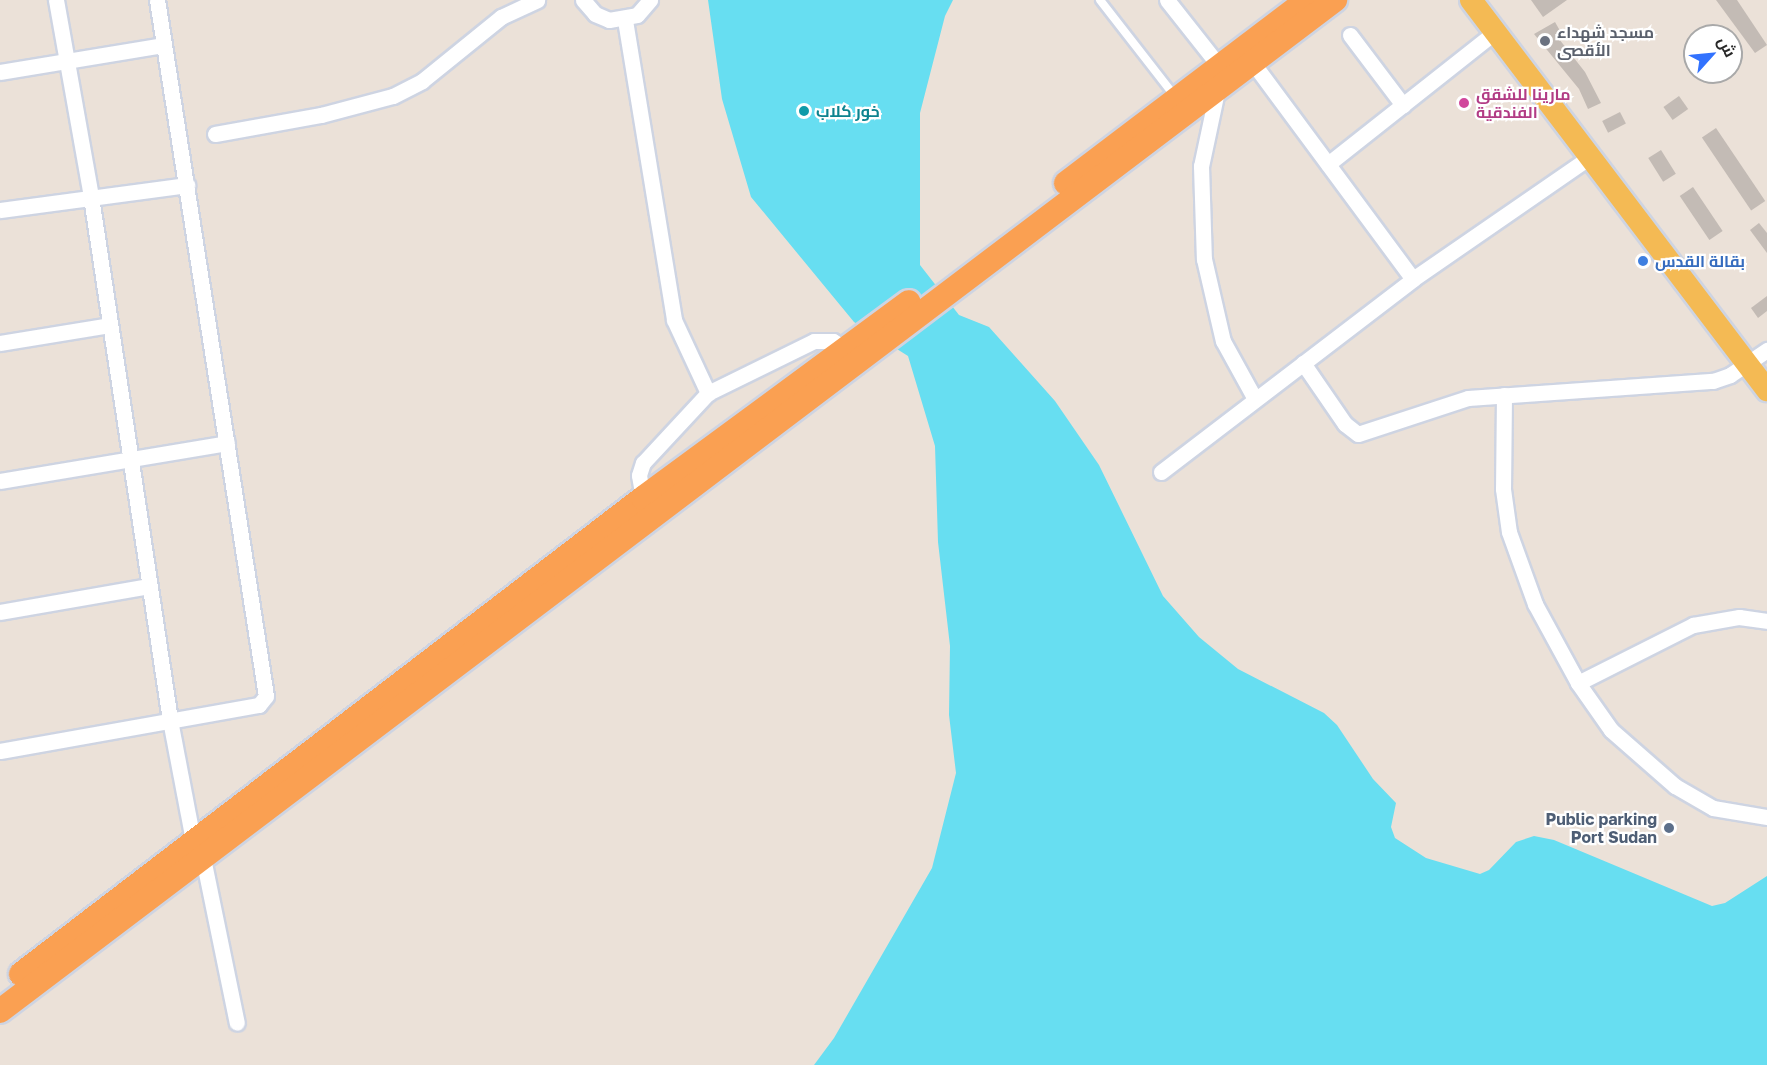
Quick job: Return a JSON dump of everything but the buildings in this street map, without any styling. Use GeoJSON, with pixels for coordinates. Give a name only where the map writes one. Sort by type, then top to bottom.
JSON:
{"type":"FeatureCollection","features":[{"type":"Feature","properties":{"kind":"highway"},"geometry":{"type":"LineString","coordinates":[[1107,163],[1177,99],[1307,0]]}},
{"type":"Feature","properties":{"kind":"highway"},"geometry":{"type":"LineString","coordinates":[[0,1011],[198,849],[643,498],[854,350],[1107,163],[1217,91],[1335,0]]}},
{"type":"Feature","properties":{"kind":"highway"},"geometry":{"type":"LineString","coordinates":[[0,990],[198,849],[854,350]]}},
{"type":"Feature","properties":{"kind":"main road"},"geometry":{"type":"LineString","coordinates":[[1471,0],[1767,390]]}},
{"type":"Feature","properties":{"kind":"street"},"geometry":{"type":"LineString","coordinates":[[56,0],[91,197],[170,720],[237,1023]]}},
{"type":"Feature","properties":{"kind":"street"},"geometry":{"type":"LineString","coordinates":[[0,751],[259,705],[266,696],[157,0]]}},
{"type":"Feature","properties":{"kind":"street"},"geometry":{"type":"LineString","coordinates":[[215,134],[321,115],[393,96],[422,81],[501,18],[537,0]]}},
{"type":"Feature","properties":{"kind":"street"},"geometry":{"type":"LineString","coordinates":[[584,0],[595,14],[609,20],[625,20],[637,15],[650,0]]}},
{"type":"Feature","properties":{"kind":"street"},"geometry":{"type":"LineString","coordinates":[[1167,0],[1220,67]]}},
{"type":"Feature","properties":{"kind":"street"},"geometry":{"type":"LineString","coordinates":[[625,20],[674,320],[708,393]]}},
{"type":"Feature","properties":{"kind":"street"},"geometry":{"type":"LineString","coordinates":[[1328,164],[1495,32]]}},
{"type":"Feature","properties":{"kind":"street"},"geometry":{"type":"LineString","coordinates":[[1350,35],[1403,105]]}},
{"type":"Feature","properties":{"kind":"street"},"geometry":{"type":"LineString","coordinates":[[0,72],[66,58],[163,45]]}},
{"type":"Feature","properties":{"kind":"street"},"geometry":{"type":"LineString","coordinates":[[1253,63],[1413,279]]}},
{"type":"Feature","properties":{"kind":"street"},"geometry":{"type":"LineString","coordinates":[[1217,91],[1201,166],[1204,259],[1223,341],[1255,399]]}},
{"type":"Feature","properties":{"kind":"street"},"geometry":{"type":"LineString","coordinates":[[1161,472],[1413,279],[1590,157]]}},
{"type":"Feature","properties":{"kind":"street"},"geometry":{"type":"LineString","coordinates":[[0,210],[187,185]]}},
{"type":"Feature","properties":{"kind":"street"},"geometry":{"type":"LineString","coordinates":[[0,343],[110,325]]}},
{"type":"Feature","properties":{"kind":"street"},"geometry":{"type":"LineString","coordinates":[[643,498],[639,475],[643,463],[708,393],[814,340],[833,341],[854,350]]}},
{"type":"Feature","properties":{"kind":"street"},"geometry":{"type":"LineString","coordinates":[[1303,363],[1345,424],[1358,434],[1468,398],[1713,381],[1748,365],[1767,350]]}},
{"type":"Feature","properties":{"kind":"street"},"geometry":{"type":"LineString","coordinates":[[1504,395],[1503,489],[1509,532],[1534,604],[1578,683],[1611,730],[1676,786],[1713,808],[1767,817]]}},
{"type":"Feature","properties":{"kind":"street"},"geometry":{"type":"LineString","coordinates":[[0,481],[227,443]]}},
{"type":"Feature","properties":{"kind":"street"},"geometry":{"type":"LineString","coordinates":[[0,612],[149,586]]}},
{"type":"Feature","properties":{"kind":"street"},"geometry":{"type":"LineString","coordinates":[[1578,683],[1694,625],[1739,617],[1767,621]]}},
{"type":"Feature","properties":{"kind":"lane"},"geometry":{"type":"LineString","coordinates":[[1100,0],[1177,99]]}},
{"type":"Feature","properties":{"kind":"water"},"geometry":{"type":"Polygon","coordinates":[[[708,0],[953,0],[945,16],[920,113],[920,265],[959,315],[989,327],[1055,401],[1099,465],[1163,596],[1199,637],[1238,669],[1324,713],[1337,725],[1373,779],[1396,803],[1391,827],[1395,838],[1426,858],[1480,874],[1489,870],[1516,842],[1534,836],[1554,840],[1712,906],[1725,903],[1767,876],[1767,1065],[814,1065],[834,1038],[932,868],[956,773],[949,715],[950,646],[938,542],[935,446],[908,356],[854,322],[751,197],[722,99],[708,0]]]}},
{"type":"Feature","properties":{"kind":"place","name":"مسجد شهداء الأقصى"},"geometry":{"type":"Point","coordinates":[1545,41]}},
{"type":"Feature","properties":{"kind":"place","name":"مارينا للشقق الفندقية"},"geometry":{"type":"Point","coordinates":[1464,103]}},
{"type":"Feature","properties":{"kind":"place","name":"خور كلاب"},"geometry":{"type":"Point","coordinates":[804,111]}},
{"type":"Feature","properties":{"kind":"place","name":"بقالة القدس"},"geometry":{"type":"Point","coordinates":[1643,261]}},
{"type":"Feature","properties":{"kind":"place","name":"Public parking Port Sudan"},"geometry":{"type":"Point","coordinates":[1669,828]}}]}
